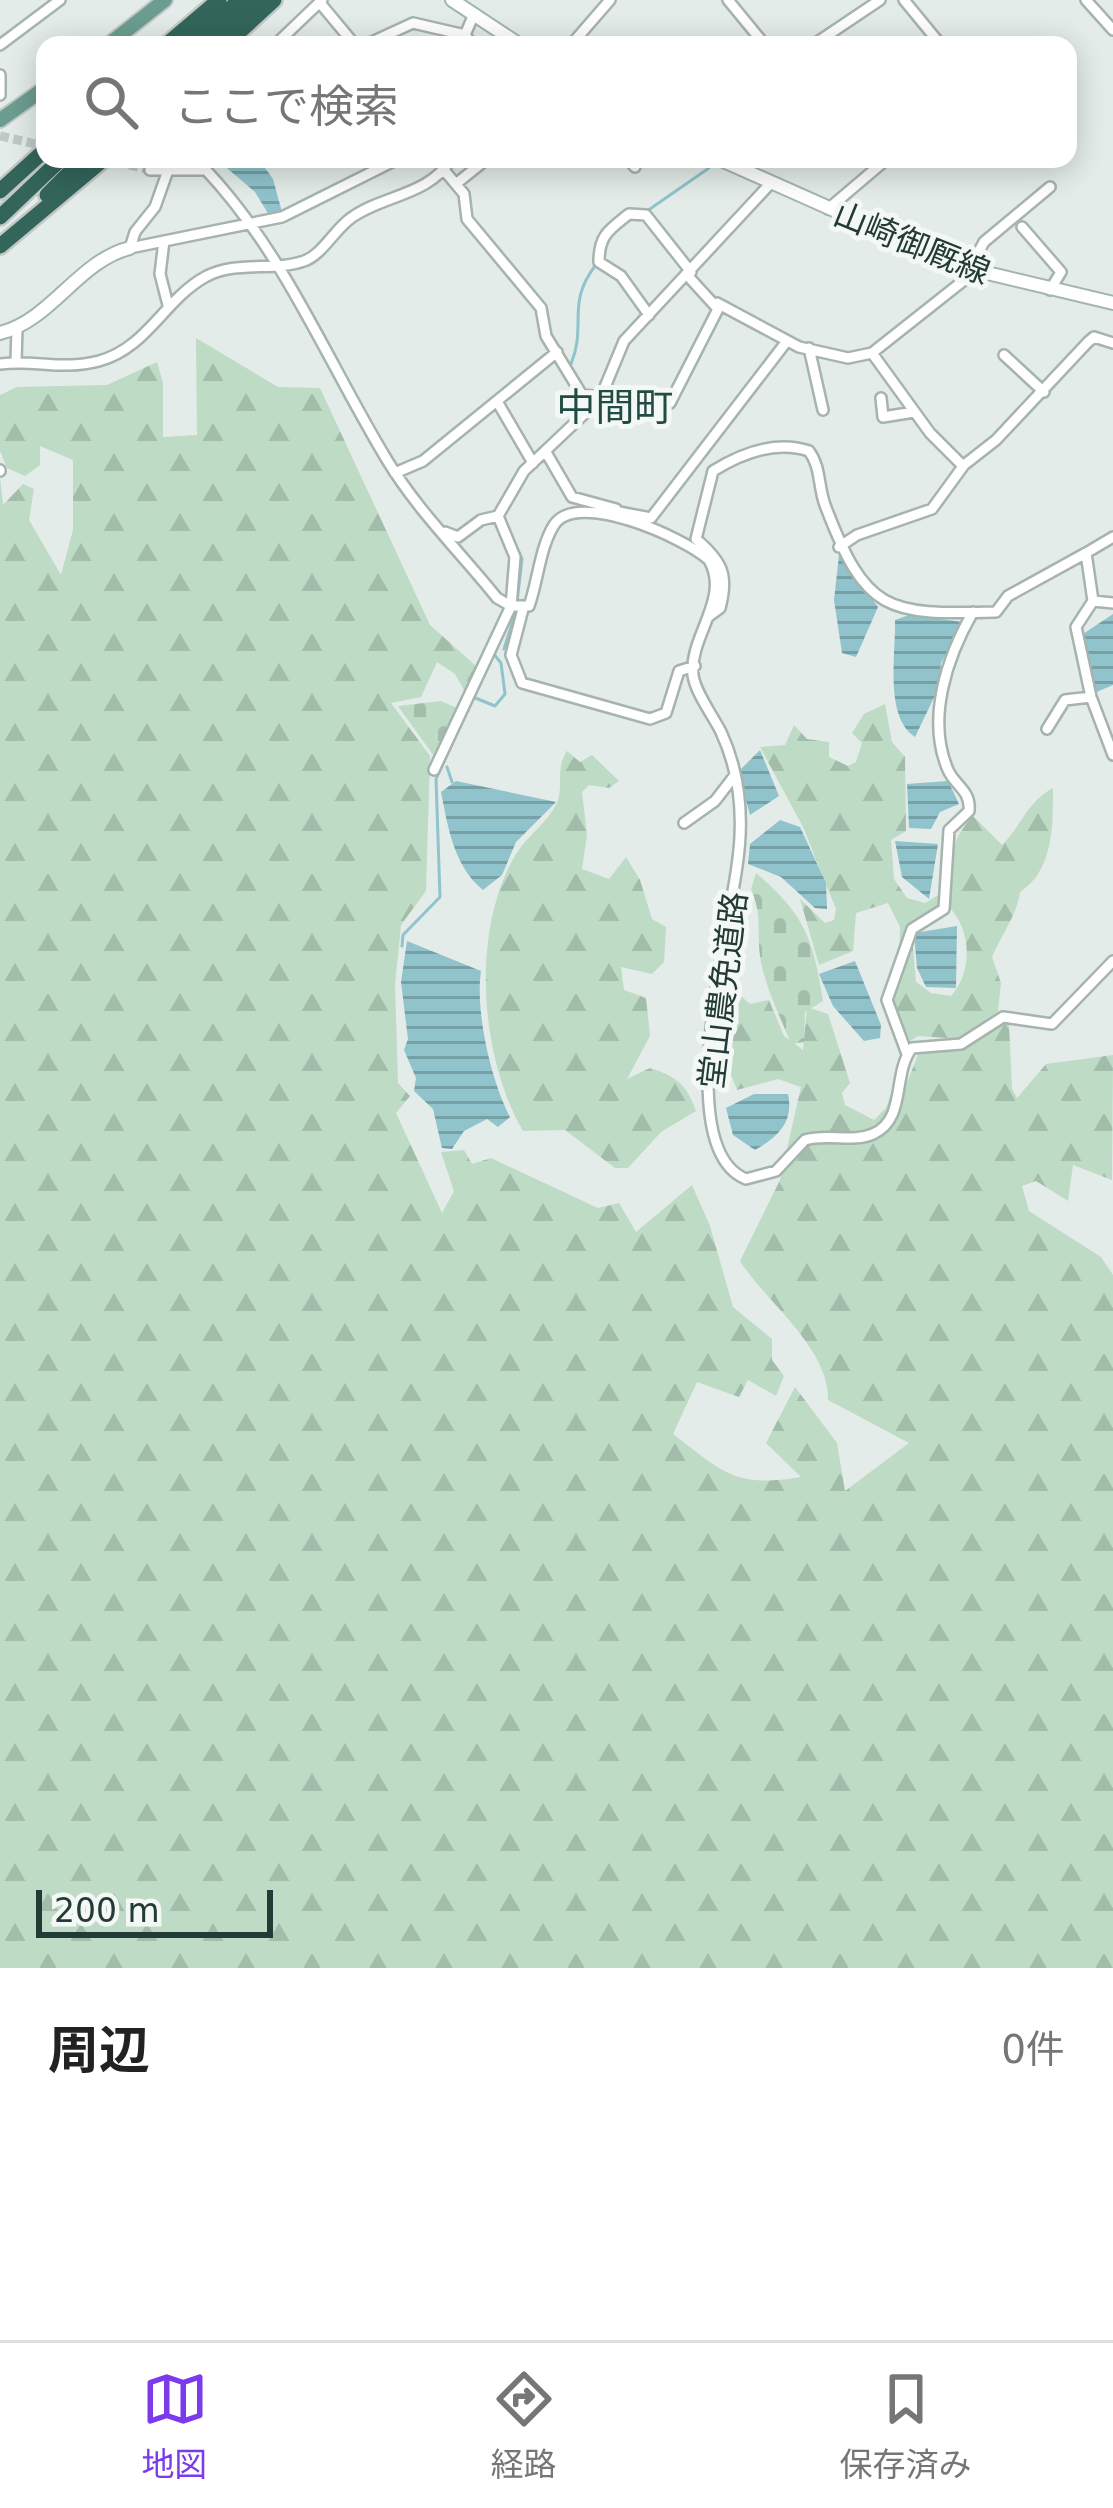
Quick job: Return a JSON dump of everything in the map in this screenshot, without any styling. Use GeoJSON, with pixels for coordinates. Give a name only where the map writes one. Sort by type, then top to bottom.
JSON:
{"type":"FeatureCollection","features":[{"type":"Feature","properties":{"kind":"highway"},"geometry":{"type":"LineString","coordinates":[[177,36],[219,0]]}},
{"type":"Feature","properties":{"kind":"highway"},"geometry":{"type":"LineString","coordinates":[[198,36],[240,0]]}},
{"type":"Feature","properties":{"kind":"highway"},"geometry":{"type":"LineString","coordinates":[[216,36],[256,0]]}},
{"type":"Feature","properties":{"kind":"highway"},"geometry":{"type":"LineString","coordinates":[[235,36],[274,0]]}},
{"type":"Feature","properties":{"kind":"highway"},"geometry":{"type":"LineString","coordinates":[[0,191],[36,158]]}},
{"type":"Feature","properties":{"kind":"highway"},"geometry":{"type":"LineString","coordinates":[[0,217],[52,168]]}},
{"type":"Feature","properties":{"kind":"highway"},"geometry":{"type":"LineString","coordinates":[[0,244],[74,168]]}},
{"type":"Feature","properties":{"kind":"highway"},"geometry":{"type":"LineString","coordinates":[[0,244],[93,168]]}},
{"type":"Feature","properties":{"kind":"main road"},"geometry":{"type":"LineString","coordinates":[[119,36],[165,0]]}},
{"type":"Feature","properties":{"kind":"main road"},"geometry":{"type":"LineString","coordinates":[[452,0],[506,36]]}},
{"type":"Feature","properties":{"kind":"main road"},"geometry":{"type":"LineString","coordinates":[[0,120],[36,94]]}},
{"type":"Feature","properties":{"kind":"main road","name":"山崎御厩線"},"geometry":{"type":"LineString","coordinates":[[737,168],[970,270],[1113,303]]}},
{"type":"Feature","properties":{"kind":"main road"},"geometry":{"type":"LineString","coordinates":[[0,333],[17,328],[99,261],[130,248]]}},
{"type":"Feature","properties":{"kind":"street"},"geometry":{"type":"LineString","coordinates":[[579,36],[610,0]]}},
{"type":"Feature","properties":{"kind":"street"},"geometry":{"type":"LineString","coordinates":[[728,0],[758,36]]}},
{"type":"Feature","properties":{"kind":"street"},"geometry":{"type":"LineString","coordinates":[[826,36],[880,0]]}},
{"type":"Feature","properties":{"kind":"street"},"geometry":{"type":"LineString","coordinates":[[904,0],[934,36]]}},
{"type":"Feature","properties":{"kind":"street"},"geometry":{"type":"LineString","coordinates":[[1086,0],[1113,30]]}},
{"type":"Feature","properties":{"kind":"street"},"geometry":{"type":"LineString","coordinates":[[0,45],[57,1]]}},
{"type":"Feature","properties":{"kind":"street"},"geometry":{"type":"LineString","coordinates":[[285,36],[321,2],[348,36]]}},
{"type":"Feature","properties":{"kind":"street"},"geometry":{"type":"LineString","coordinates":[[385,36],[413,23],[465,34],[473,14]]}},
{"type":"Feature","properties":{"kind":"street"},"geometry":{"type":"LineString","coordinates":[[0,75],[2,93],[17,107]]}},
{"type":"Feature","properties":{"kind":"street"},"geometry":{"type":"LineString","coordinates":[[169,168],[155,207],[135,232],[130,248],[254,225],[317,203],[381,168]]}},
{"type":"Feature","properties":{"kind":"street"},"geometry":{"type":"LineString","coordinates":[[457,183],[476,168]]}},
{"type":"Feature","properties":{"kind":"street"},"geometry":{"type":"LineString","coordinates":[[828,209],[874,169]]}},
{"type":"Feature","properties":{"kind":"street"},"geometry":{"type":"LineString","coordinates":[[150,170],[206,170],[254,225],[395,473],[497,598],[517,608]]}},
{"type":"Feature","properties":{"kind":"street"},"geometry":{"type":"LineString","coordinates":[[0,364],[44,368],[100,361],[140,340],[168,305],[207,276],[308,261],[350,218],[400,198],[444,170],[457,183],[467,219],[500,252],[541,308],[546,336],[582,395],[670,404],[716,319],[717,303]]}},
{"type":"Feature","properties":{"kind":"street"},"geometry":{"type":"LineString","coordinates":[[547,454],[572,497],[682,542],[709,560],[716,586],[709,616],[693,670],[680,671],[666,713],[650,719],[522,683],[511,655],[517,608],[515,556],[498,516],[509,490],[599,399],[616,351],[770,184]]}},
{"type":"Feature","properties":{"kind":"street"},"geometry":{"type":"LineString","coordinates":[[649,315],[621,276],[599,262],[599,242],[609,228],[642,214],[717,303],[809,348],[848,358],[872,352],[962,281],[984,242],[1051,187]]}},
{"type":"Feature","properties":{"kind":"street"},"geometry":{"type":"LineString","coordinates":[[1022,227],[1061,272],[1050,290]]}},
{"type":"Feature","properties":{"kind":"street"},"geometry":{"type":"LineString","coordinates":[[164,241],[160,274],[168,305]]}},
{"type":"Feature","properties":{"kind":"street"},"geometry":{"type":"LineString","coordinates":[[16,362],[17,328]]}},
{"type":"Feature","properties":{"kind":"street"},"geometry":{"type":"LineString","coordinates":[[839,547],[857,535],[932,509],[963,466],[1044,392],[1094,337],[1113,343]]}},
{"type":"Feature","properties":{"kind":"street"},"geometry":{"type":"LineString","coordinates":[[434,770],[562,517],[579,510],[650,518],[787,341]]}},
{"type":"Feature","properties":{"kind":"street"},"geometry":{"type":"LineString","coordinates":[[809,348],[823,410]]}},
{"type":"Feature","properties":{"kind":"street"},"geometry":{"type":"LineString","coordinates":[[395,473],[423,461],[556,352]]}},
{"type":"Feature","properties":{"kind":"street"},"geometry":{"type":"LineString","coordinates":[[872,352],[914,412],[963,466]]}},
{"type":"Feature","properties":{"kind":"street"},"geometry":{"type":"LineString","coordinates":[[1004,355],[1044,392]]}},
{"type":"Feature","properties":{"kind":"street"},"geometry":{"type":"LineString","coordinates":[[881,398],[883,417],[914,412]]}},
{"type":"Feature","properties":{"kind":"street"},"geometry":{"type":"LineString","coordinates":[[498,403],[533,463]]}},
{"type":"Feature","properties":{"kind":"street"},"geometry":{"type":"LineString","coordinates":[[709,616],[720,608],[727,583],[716,556],[696,539],[713,471],[737,456],[794,446],[809,451],[817,461],[820,491],[839,547],[880,599],[897,610],[996,612],[1008,596],[1113,537]]}},
{"type":"Feature","properties":{"kind":"street"},"geometry":{"type":"LineString","coordinates":[[440,531],[458,537],[481,520],[498,516]]}},
{"type":"Feature","properties":{"kind":"street"},"geometry":{"type":"LineString","coordinates":[[1086,554],[1093,601],[1076,627],[1091,697],[1113,755]]}},
{"type":"Feature","properties":{"kind":"street"},"geometry":{"type":"LineString","coordinates":[[1093,601],[1113,603]]}},
{"type":"Feature","properties":{"kind":"street"},"geometry":{"type":"LineString","coordinates":[[973,612],[950,656],[938,716],[948,771],[965,791],[969,811],[949,830],[944,909],[912,929],[886,1000],[907,1054],[923,1044],[961,1044],[1003,1017],[1052,1024],[1113,961]]}},
{"type":"Feature","properties":{"kind":"street","name":"堂山農免道路"},"geometry":{"type":"LineString","coordinates":[[693,670],[735,775],[741,838],[708,1071],[712,1124],[725,1166],[746,1179],[766,1178],[805,1140],[880,1130],[896,1104],[907,1054]]}},
{"type":"Feature","properties":{"kind":"street"},"geometry":{"type":"LineString","coordinates":[[1047,729],[1065,700],[1091,697]]}},
{"type":"Feature","properties":{"kind":"street"},"geometry":{"type":"LineString","coordinates":[[684,823],[716,801],[735,775]]}},
{"type":"Feature","properties":{"kind":"green space"},"geometry":{"type":"Polygon","coordinates":[[[196,338],[278,387],[320,388],[430,625],[476,666],[464,690],[455,674],[437,662],[421,697],[391,703],[430,756],[426,891],[401,925],[395,985],[398,1083],[410,1096],[396,1113],[442,1213],[454,1191],[441,1152],[464,1150],[472,1164],[491,1158],[598,1208],[619,1203],[636,1232],[692,1185],[710,1226],[733,1307],[772,1339],[772,1360],[784,1376],[776,1396],[748,1380],[739,1397],[697,1382],[673,1434],[705,1459],[745,1479],[801,1477],[766,1443],[795,1387],[837,1443],[845,1491],[909,1443],[828,1400],[826,1381],[808,1344],[740,1261],[780,1180],[801,1087],[778,1079],[737,1090],[719,1044],[723,1000],[734,990],[750,1004],[769,1000],[784,1036],[803,1050],[807,1007],[828,1014],[850,1083],[842,1093],[845,1105],[874,1120],[886,1108],[893,1088],[905,1088],[921,1047],[963,1048],[994,1024],[1009,1024],[1012,1089],[1017,1098],[1046,1064],[1113,1055],[1112,1180],[1073,1165],[1068,1201],[1036,1181],[1022,1186],[1029,1211],[1101,1257],[1113,1275],[1113,1968],[0,1968],[0,477],[3,505],[23,484],[34,489],[29,520],[61,575],[73,530],[73,460],[40,446],[40,465],[25,476],[7,468],[0,451],[0,395],[17,387],[107,385],[157,362],[163,383],[163,437],[197,435],[196,338]]]}},
{"type":"Feature","properties":{"kind":"green space"},"geometry":{"type":"Polygon","coordinates":[[[441,701],[457,708],[436,759],[398,706],[441,701]]]}},
{"type":"Feature","properties":{"kind":"green space"},"geometry":{"type":"Polygon","coordinates":[[[885,704],[892,742],[905,757],[906,831],[891,840],[894,879],[907,898],[925,903],[940,894],[939,910],[913,925],[899,964],[900,927],[888,903],[856,913],[853,951],[819,965],[800,899],[825,923],[834,920],[836,909],[803,827],[760,747],[785,745],[794,725],[807,739],[829,742],[829,757],[848,766],[856,762],[862,743],[852,733],[864,714],[885,704]]]}},
{"type":"Feature","properties":{"kind":"green space"},"geometry":{"type":"Polygon","coordinates":[[[567,751],[580,762],[592,755],[619,781],[609,788],[589,785],[582,792],[587,835],[582,869],[609,879],[626,857],[640,880],[652,919],[666,927],[664,962],[652,974],[621,967],[624,990],[646,998],[650,1036],[627,1079],[650,1068],[667,1074],[689,1094],[696,1111],[661,1132],[628,1168],[615,1168],[565,1130],[523,1131],[508,1101],[490,1031],[487,956],[501,885],[516,854],[557,803],[567,751]]]}},
{"type":"Feature","properties":{"kind":"green space"},"geometry":{"type":"Polygon","coordinates":[[[1053,788],[1052,831],[1045,859],[1040,872],[1020,892],[992,957],[1001,983],[998,1011],[962,1039],[918,1036],[910,1041],[891,1000],[912,937],[916,982],[931,993],[951,996],[966,963],[962,926],[948,906],[949,869],[958,836],[973,816],[1002,845],[1037,800],[1053,788]]]}},
{"type":"Feature","properties":{"kind":"green space"},"geometry":{"type":"Polygon","coordinates":[[[756,873],[796,915],[815,960],[823,1001],[805,1012],[804,1042],[791,1044],[764,973],[751,889],[756,873]]]}},
{"type":"Feature","properties":{"kind":"water"},"geometry":{"type":"Polygon","coordinates":[[[227,168],[265,168],[282,212],[269,215],[255,192],[227,168]]]}},
{"type":"Feature","properties":{"kind":"water"},"geometry":{"type":"Polygon","coordinates":[[[839,555],[878,607],[856,657],[842,653],[834,600],[839,555]]]}},
{"type":"Feature","properties":{"kind":"water"},"geometry":{"type":"Polygon","coordinates":[[[1113,614],[1113,685],[1092,694],[1080,636],[1113,614]]]}},
{"type":"Feature","properties":{"kind":"water"},"geometry":{"type":"Polygon","coordinates":[[[909,615],[963,622],[941,663],[939,687],[915,737],[899,715],[894,684],[895,620],[909,615]]]}},
{"type":"Feature","properties":{"kind":"water"},"geometry":{"type":"Polygon","coordinates":[[[760,750],[779,796],[750,815],[738,772],[760,750]]]}},
{"type":"Feature","properties":{"kind":"water"},"geometry":{"type":"Polygon","coordinates":[[[456,781],[556,802],[516,842],[502,875],[483,890],[465,870],[450,832],[441,792],[456,781]]]}},
{"type":"Feature","properties":{"kind":"water"},"geometry":{"type":"Polygon","coordinates":[[[948,781],[959,804],[940,812],[931,829],[909,828],[907,784],[948,781]]]}},
{"type":"Feature","properties":{"kind":"water"},"geometry":{"type":"Polygon","coordinates":[[[780,820],[800,827],[826,883],[827,909],[815,908],[781,877],[748,864],[750,844],[780,820]]]}},
{"type":"Feature","properties":{"kind":"water"},"geometry":{"type":"Polygon","coordinates":[[[895,841],[938,844],[929,899],[902,877],[895,841]]]}},
{"type":"Feature","properties":{"kind":"water"},"geometry":{"type":"Polygon","coordinates":[[[957,926],[956,988],[926,987],[917,968],[914,933],[957,926]]]}},
{"type":"Feature","properties":{"kind":"water"},"geometry":{"type":"Polygon","coordinates":[[[407,941],[481,971],[486,1046],[510,1117],[498,1127],[487,1119],[464,1131],[452,1149],[442,1148],[433,1109],[414,1091],[416,1078],[404,1050],[408,1039],[401,982],[407,941]]]}},
{"type":"Feature","properties":{"kind":"water"},"geometry":{"type":"Polygon","coordinates":[[[855,961],[881,1025],[880,1038],[864,1041],[833,1006],[819,974],[855,961]]]}},
{"type":"Feature","properties":{"kind":"water"},"geometry":{"type":"Polygon","coordinates":[[[754,1094],[788,1094],[789,1104],[782,1128],[755,1150],[733,1135],[726,1108],[754,1094]]]}},
{"type":"Feature","properties":{"kind":"waterway"},"geometry":{"type":"LineString","coordinates":[[647,211],[709,168]]}},
{"type":"Feature","properties":{"kind":"waterway"},"geometry":{"type":"LineString","coordinates":[[571,364],[581,292],[595,266]]}},
{"type":"Feature","properties":{"kind":"waterway"},"geometry":{"type":"LineString","coordinates":[[511,536],[522,559],[517,602]]}},
{"type":"Feature","properties":{"kind":"waterway"},"geometry":{"type":"LineString","coordinates":[[504,649],[516,611]]}},
{"type":"Feature","properties":{"kind":"waterway"},"geometry":{"type":"LineString","coordinates":[[402,946],[403,935],[440,897],[436,779],[473,697],[495,706],[505,694],[501,663],[493,653]]}},
{"type":"Feature","properties":{"kind":"waterway"},"geometry":{"type":"LineString","coordinates":[[447,767],[452,782]]}},
{"type":"Feature","properties":{"kind":"tunnel"},"geometry":{"type":"LineString","coordinates":[[0,136],[36,144]]}},
{"type":"Feature","properties":{"kind":"tunnel"},"geometry":{"type":"LineString","coordinates":[[141,168],[150,170]]}},
{"type":"Feature","properties":{"kind":"district","name":"中間町"},"geometry":{"type":"Point","coordinates":[615,407]}}]}
